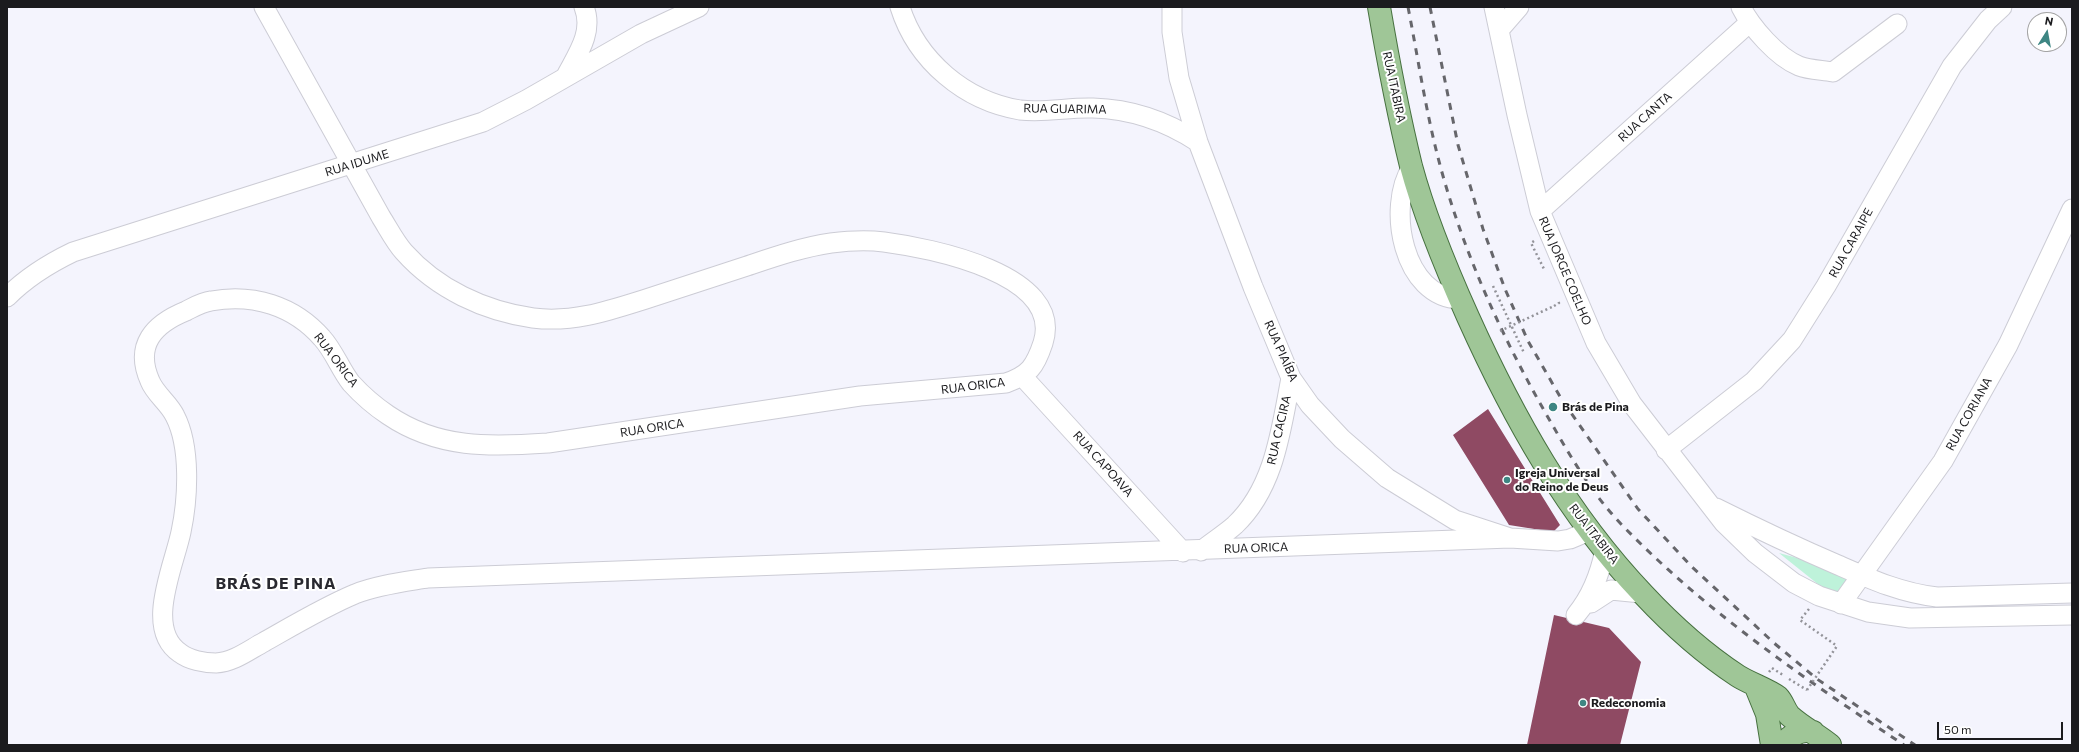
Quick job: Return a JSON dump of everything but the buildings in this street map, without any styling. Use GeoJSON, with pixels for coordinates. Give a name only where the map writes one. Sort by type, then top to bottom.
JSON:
{"type":"FeatureCollection","features":[{"type":"Feature","properties":{"kind":"main road","name":"RUA ITABIRA"},"geometry":{"type":"LineString","coordinates":[[1378,7],[1394,90],[1412,167],[1427,215],[1479,343],[1528,437],[1589,530],[1641,593],[1702,650],[1756,687],[1778,698],[1790,715],[1822,739]]}},
{"type":"Feature","properties":{"kind":"main road"},"geometry":{"type":"LineString","coordinates":[[1756,687],[1767,714],[1772,745]]}},
{"type":"Feature","properties":{"kind":"main road"},"geometry":{"type":"LineString","coordinates":[[1782,745],[1788,739],[1800,732],[1808,730],[1822,739]]}},
{"type":"Feature","properties":{"kind":"street"},"geometry":{"type":"LineString","coordinates":[[264,7],[352,165],[403,251],[432,278],[466,298],[498,311],[534,318],[573,319],[608,311],[779,255],[831,243],[882,242],[928,250],[984,267],[1012,280],[1034,297],[1044,317],[1043,341],[1035,363],[1023,377]]}},
{"type":"Feature","properties":{"kind":"street"},"geometry":{"type":"LineString","coordinates":[[566,76],[586,34],[588,18],[584,7]]}},
{"type":"Feature","properties":{"kind":"street","name":"RUA IDUME"},"geometry":{"type":"LineString","coordinates":[[7,296],[23,281],[46,265],[73,252],[352,165],[483,122],[526,100],[641,34],[698,7]]}},
{"type":"Feature","properties":{"kind":"street","name":"RUA GUARIMA"},"geometry":{"type":"LineString","coordinates":[[900,7],[904,21],[925,55],[950,80],[981,99],[1020,110],[1057,111],[1092,108],[1125,111],[1176,127],[1198,142]]}},
{"type":"Feature","properties":{"kind":"street","name":"RUA PIAÍBA"},"geometry":{"type":"LineString","coordinates":[[1172,7],[1172,32],[1179,78],[1198,142],[1253,286],[1291,378],[1310,405],[1337,433],[1387,478],[1455,520],[1510,538],[1558,541],[1570,539],[1589,530]]}},
{"type":"Feature","properties":{"kind":"street","name":"RUA JORGE COELHO"},"geometry":{"type":"LineString","coordinates":[[1494,7],[1516,115],[1540,211],[1596,343],[1632,404],[1666,450],[1724,523],[1755,553],[1794,583],[1819,596],[1868,612],[1910,618],[2072,615]]}},
{"type":"Feature","properties":{"kind":"street"},"geometry":{"type":"LineString","coordinates":[[1499,30],[1519,7]]}},
{"type":"Feature","properties":{"kind":"street","name":"RUA CARAIPE"},"geometry":{"type":"LineString","coordinates":[[1666,450],[1754,381],[1792,340],[1826,286],[1952,66],[1988,20],[2002,7]]}},
{"type":"Feature","properties":{"kind":"street"},"geometry":{"type":"LineString","coordinates":[[1745,15],[1775,50],[1799,66],[1833,72],[1897,24]]}},
{"type":"Feature","properties":{"kind":"street","name":"RUA CANTA"},"geometry":{"type":"LineString","coordinates":[[1540,211],[1745,15]]}},
{"type":"Feature","properties":{"kind":"street"},"geometry":{"type":"LineString","coordinates":[[1412,167],[1406,176],[1399,204],[1400,227],[1404,244],[1412,266],[1428,288],[1445,297],[1460,299]]}},
{"type":"Feature","properties":{"kind":"street","name":"RUA CORIANA"},"geometry":{"type":"LineString","coordinates":[[1840,604],[1863,576],[1943,461],[2008,345],[2072,210]]}},
{"type":"Feature","properties":{"kind":"street","name":"RUA ORICA"},"geometry":{"type":"LineString","coordinates":[[1023,377],[1006,383],[982,386],[860,396],[548,443],[505,446],[462,444],[421,434],[387,415],[352,383],[324,339],[301,317],[270,302],[241,297],[208,301],[173,316],[152,332],[145,347],[145,367],[150,383],[175,416],[182,441],[186,468],[186,502],[182,532],[162,609],[162,629],[169,644],[180,654],[198,661],[217,663],[235,658],[332,604],[358,593],[394,583],[428,578],[1192,551],[1510,538]]}},
{"type":"Feature","properties":{"kind":"street","name":"RUA CAPOAVA"},"geometry":{"type":"LineString","coordinates":[[1023,377],[1192,551]]}},
{"type":"Feature","properties":{"kind":"street","name":"RUA CACIRA"},"geometry":{"type":"LineString","coordinates":[[1192,551],[1236,524],[1256,498],[1274,462],[1291,378]]}},
{"type":"Feature","properties":{"kind":"street"},"geometry":{"type":"LineString","coordinates":[[1708,503],[1780,541],[1897,589],[1937,597],[2072,594]]}},
{"type":"Feature","properties":{"kind":"street"},"geometry":{"type":"LineString","coordinates":[[1605,550],[1600,572],[1580,609],[1611,590],[1641,593]]}},
{"type":"Feature","properties":{"kind":"path"},"geometry":{"type":"LineString","coordinates":[[1493,286],[1524,353]]}},
{"type":"Feature","properties":{"kind":"path"},"geometry":{"type":"LineString","coordinates":[[1496,333],[1554,306]]}},
{"type":"Feature","properties":{"kind":"path"},"geometry":{"type":"LineString","coordinates":[[1800,620],[1837,646],[1807,690]]}},
{"type":"Feature","properties":{"kind":"green space"},"geometry":{"type":"Polygon","coordinates":[[[1779,553],[1853,573],[1834,597],[1779,553]]]}},
{"type":"Feature","properties":{"kind":"railway"},"geometry":{"type":"LineString","coordinates":[[1408,7],[1437,155],[1464,241],[1490,304],[1520,366],[1584,478],[1622,525],[1687,586],[1722,615],[1793,669],[1904,745]]}},
{"type":"Feature","properties":{"kind":"railway"},"geometry":{"type":"LineString","coordinates":[[1430,7],[1458,145],[1483,229],[1505,289],[1528,341],[1562,400],[1638,509],[1691,566],[1774,643],[1817,679],[1915,745]]}},
{"type":"Feature","properties":{"kind":"place","name":"Brás de Pina"},"geometry":{"type":"Point","coordinates":[1553,407]}},
{"type":"Feature","properties":{"kind":"place","name":"Igreja Universal do Reino de Deus"},"geometry":{"type":"Point","coordinates":[1507,480]}},
{"type":"Feature","properties":{"kind":"place","name":"Redeconomia"},"geometry":{"type":"Point","coordinates":[1583,703]}},
{"type":"Feature","properties":{"kind":"district","name":"BRÁS DE PINA"},"geometry":{"type":"Point","coordinates":[276,584]}}]}
